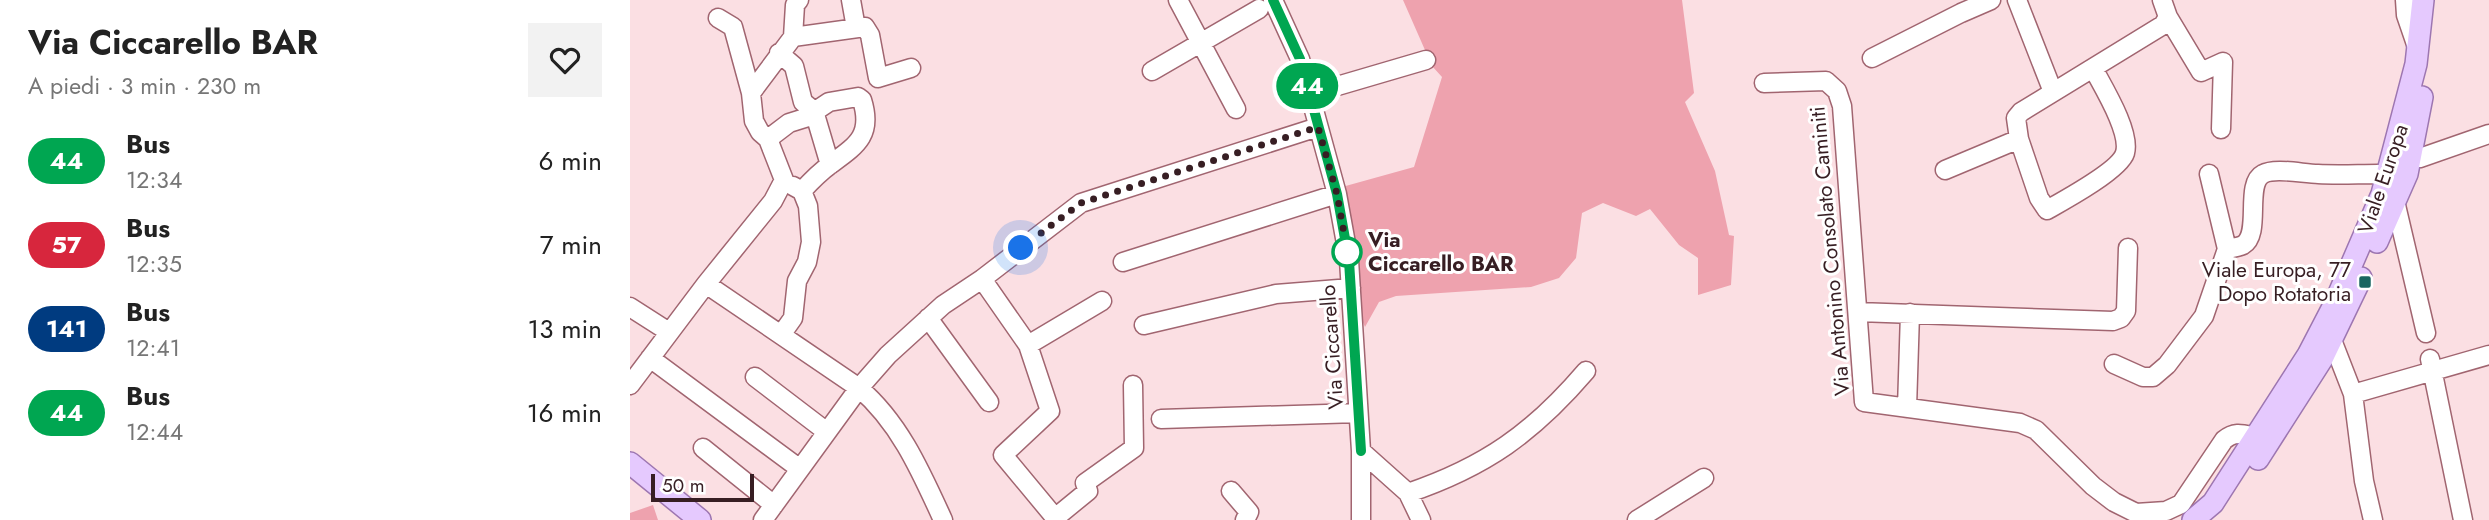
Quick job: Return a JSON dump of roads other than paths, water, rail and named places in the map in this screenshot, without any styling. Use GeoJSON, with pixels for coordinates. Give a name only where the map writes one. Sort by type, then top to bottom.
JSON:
{"type":"FeatureCollection","features":[{"type":"Feature","properties":{"kind":"main road","name":"Viale Europa"},"geometry":{"type":"LineString","coordinates":[[2219,520],[2332,340],[2347,312],[2407,173],[2402,156],[2423,0]]}},
{"type":"Feature","properties":{"kind":"main road","name":"Viale Europa"},"geometry":{"type":"LineString","coordinates":[[2193,520],[2213,503],[2308,355],[2334,305],[2388,176],[2402,156],[2428,66],[2434,0]]}},
{"type":"Feature","properties":{"kind":"main road"},"geometry":{"type":"LineString","coordinates":[[630,463],[700,520]]}},
{"type":"Feature","properties":{"kind":"street"},"geometry":{"type":"LineString","coordinates":[[751,93],[793,37],[795,5],[799,0]]}},
{"type":"Feature","properties":{"kind":"street"},"geometry":{"type":"LineString","coordinates":[[852,0],[856,27]]}},
{"type":"Feature","properties":{"kind":"street"},"geometry":{"type":"LineString","coordinates":[[1178,0],[1236,109]]}},
{"type":"Feature","properties":{"kind":"street"},"geometry":{"type":"LineString","coordinates":[[1872,58],[1991,0]]}},
{"type":"Feature","properties":{"kind":"street"},"geometry":{"type":"LineString","coordinates":[[2017,0],[2053,92]]}},
{"type":"Feature","properties":{"kind":"street"},"geometry":{"type":"LineString","coordinates":[[2405,0],[2406,15],[2418,51]]}},
{"type":"Feature","properties":{"kind":"street"},"geometry":{"type":"LineString","coordinates":[[1152,71],[1266,5]]}},
{"type":"Feature","properties":{"kind":"street","name":"Via Ciccarello"},"geometry":{"type":"LineString","coordinates":[[1266,5],[1300,59],[1337,194],[1351,288],[1361,451],[1361,520]]}},
{"type":"Feature","properties":{"kind":"street"},"geometry":{"type":"LineString","coordinates":[[2093,68],[2118,115],[2126,152],[2122,159],[2087,187],[2047,210],[2039,198],[2019,138],[2016,118],[2021,112],[2163,25],[2165,8]]}},
{"type":"Feature","properties":{"kind":"street"},"geometry":{"type":"LineString","coordinates":[[2165,8],[2201,72],[2223,62],[2221,129]]}},
{"type":"Feature","properties":{"kind":"street"},"geometry":{"type":"LineString","coordinates":[[718,18],[733,27],[751,93],[754,121],[768,139],[784,180],[802,191],[808,206],[811,242],[807,262],[797,281],[793,318],[781,335]]}},
{"type":"Feature","properties":{"kind":"street"},"geometry":{"type":"LineString","coordinates":[[793,37],[865,27],[870,35],[878,78],[911,68]]}},
{"type":"Feature","properties":{"kind":"street"},"geometry":{"type":"LineString","coordinates":[[779,53],[794,66],[803,102],[814,111],[830,165]]}},
{"type":"Feature","properties":{"kind":"street"},"geometry":{"type":"LineString","coordinates":[[1310,94],[1426,60]]}},
{"type":"Feature","properties":{"kind":"street","name":"Via Antonino Consolato Caminiti"},"geometry":{"type":"LineString","coordinates":[[1763,83],[1826,81],[1837,91],[1842,106],[1864,402],[2020,423],[2036,430],[2114,502],[2136,513],[2166,511],[2181,504],[2224,440],[2231,434],[2238,433],[2255,437]]}},
{"type":"Feature","properties":{"kind":"street"},"geometry":{"type":"LineString","coordinates":[[768,139],[789,123],[805,118],[829,102],[858,97],[862,100],[866,110],[866,122],[858,145],[830,165],[802,191]]}},
{"type":"Feature","properties":{"kind":"street"},"geometry":{"type":"LineString","coordinates":[[703,449],[771,514],[859,388],[888,355],[943,305],[982,279],[1081,203],[1318,127]]}},
{"type":"Feature","properties":{"kind":"street"},"geometry":{"type":"LineString","coordinates":[[2402,156],[2420,158],[2489,134]]}},
{"type":"Feature","properties":{"kind":"street"},"geometry":{"type":"LineString","coordinates":[[1945,170],[2019,138]]}},
{"type":"Feature","properties":{"kind":"street"},"geometry":{"type":"LineString","coordinates":[[2227,249],[2244,245],[2250,236],[2255,187],[2258,178],[2263,174],[2274,171],[2388,176]]}},
{"type":"Feature","properties":{"kind":"street"},"geometry":{"type":"LineString","coordinates":[[2114,364],[2143,377],[2153,377],[2167,365],[2204,316],[2227,249],[2208,174]]}},
{"type":"Feature","properties":{"kind":"street"},"geometry":{"type":"LineString","coordinates":[[630,385],[773,201],[784,180]]}},
{"type":"Feature","properties":{"kind":"street"},"geometry":{"type":"LineString","coordinates":[[1123,262],[1337,194]]}},
{"type":"Feature","properties":{"kind":"street"},"geometry":{"type":"LineString","coordinates":[[2395,201],[2426,333]]}},
{"type":"Feature","properties":{"kind":"street"},"geometry":{"type":"LineString","coordinates":[[1858,312],[2113,321],[2121,318],[2126,311],[2128,248]]}},
{"type":"Feature","properties":{"kind":"street"},"geometry":{"type":"LineString","coordinates":[[982,279],[1028,345],[1050,411],[1003,456],[1056,519],[1088,491],[1085,483],[1134,449],[1133,385]]}},
{"type":"Feature","properties":{"kind":"street"},"geometry":{"type":"LineString","coordinates":[[706,284],[859,388],[878,405],[914,457],[943,520]]}},
{"type":"Feature","properties":{"kind":"street"},"geometry":{"type":"LineString","coordinates":[[1144,325],[1276,293],[1351,288]]}},
{"type":"Feature","properties":{"kind":"street"},"geometry":{"type":"LineString","coordinates":[[1028,345],[1102,301]]}},
{"type":"Feature","properties":{"kind":"street"},"geometry":{"type":"LineString","coordinates":[[630,307],[670,332]]}},
{"type":"Feature","properties":{"kind":"street"},"geometry":{"type":"LineString","coordinates":[[1907,408],[1910,313]]}},
{"type":"Feature","properties":{"kind":"street"},"geometry":{"type":"LineString","coordinates":[[928,318],[989,402]]}},
{"type":"Feature","properties":{"kind":"street"},"geometry":{"type":"LineString","coordinates":[[2332,340],[2353,394],[2364,481],[2373,520]]}},
{"type":"Feature","properties":{"kind":"street"},"geometry":{"type":"LineString","coordinates":[[2353,394],[2431,365],[2489,355]]}},
{"type":"Feature","properties":{"kind":"street"},"geometry":{"type":"LineString","coordinates":[[650,358],[800,469]]}},
{"type":"Feature","properties":{"kind":"street"},"geometry":{"type":"LineString","coordinates":[[2431,365],[2460,519]]}},
{"type":"Feature","properties":{"kind":"street"},"geometry":{"type":"LineString","coordinates":[[1408,493],[1444,481],[1497,453],[1558,404],[1586,371]]}},
{"type":"Feature","properties":{"kind":"street"},"geometry":{"type":"LineString","coordinates":[[755,377],[827,432]]}},
{"type":"Feature","properties":{"kind":"street"},"geometry":{"type":"LineString","coordinates":[[1161,419],[1358,413]]}},
{"type":"Feature","properties":{"kind":"street"},"geometry":{"type":"LineString","coordinates":[[1361,451],[1408,493],[1421,520]]}},
{"type":"Feature","properties":{"kind":"street"},"geometry":{"type":"LineString","coordinates":[[1637,520],[1704,478]]}},
{"type":"Feature","properties":{"kind":"street"},"geometry":{"type":"LineString","coordinates":[[1231,491],[1249,512],[1245,520]]}},
{"type":"Feature","properties":{"kind":"place","name":"Via Ciccarello BAR"},"geometry":{"type":"Point","coordinates":[1347,252]}},
{"type":"Feature","properties":{"kind":"place","name":"Viale Europa, 77 Dopo Rotatoria"},"geometry":{"type":"Point","coordinates":[2365,282]}}]}
